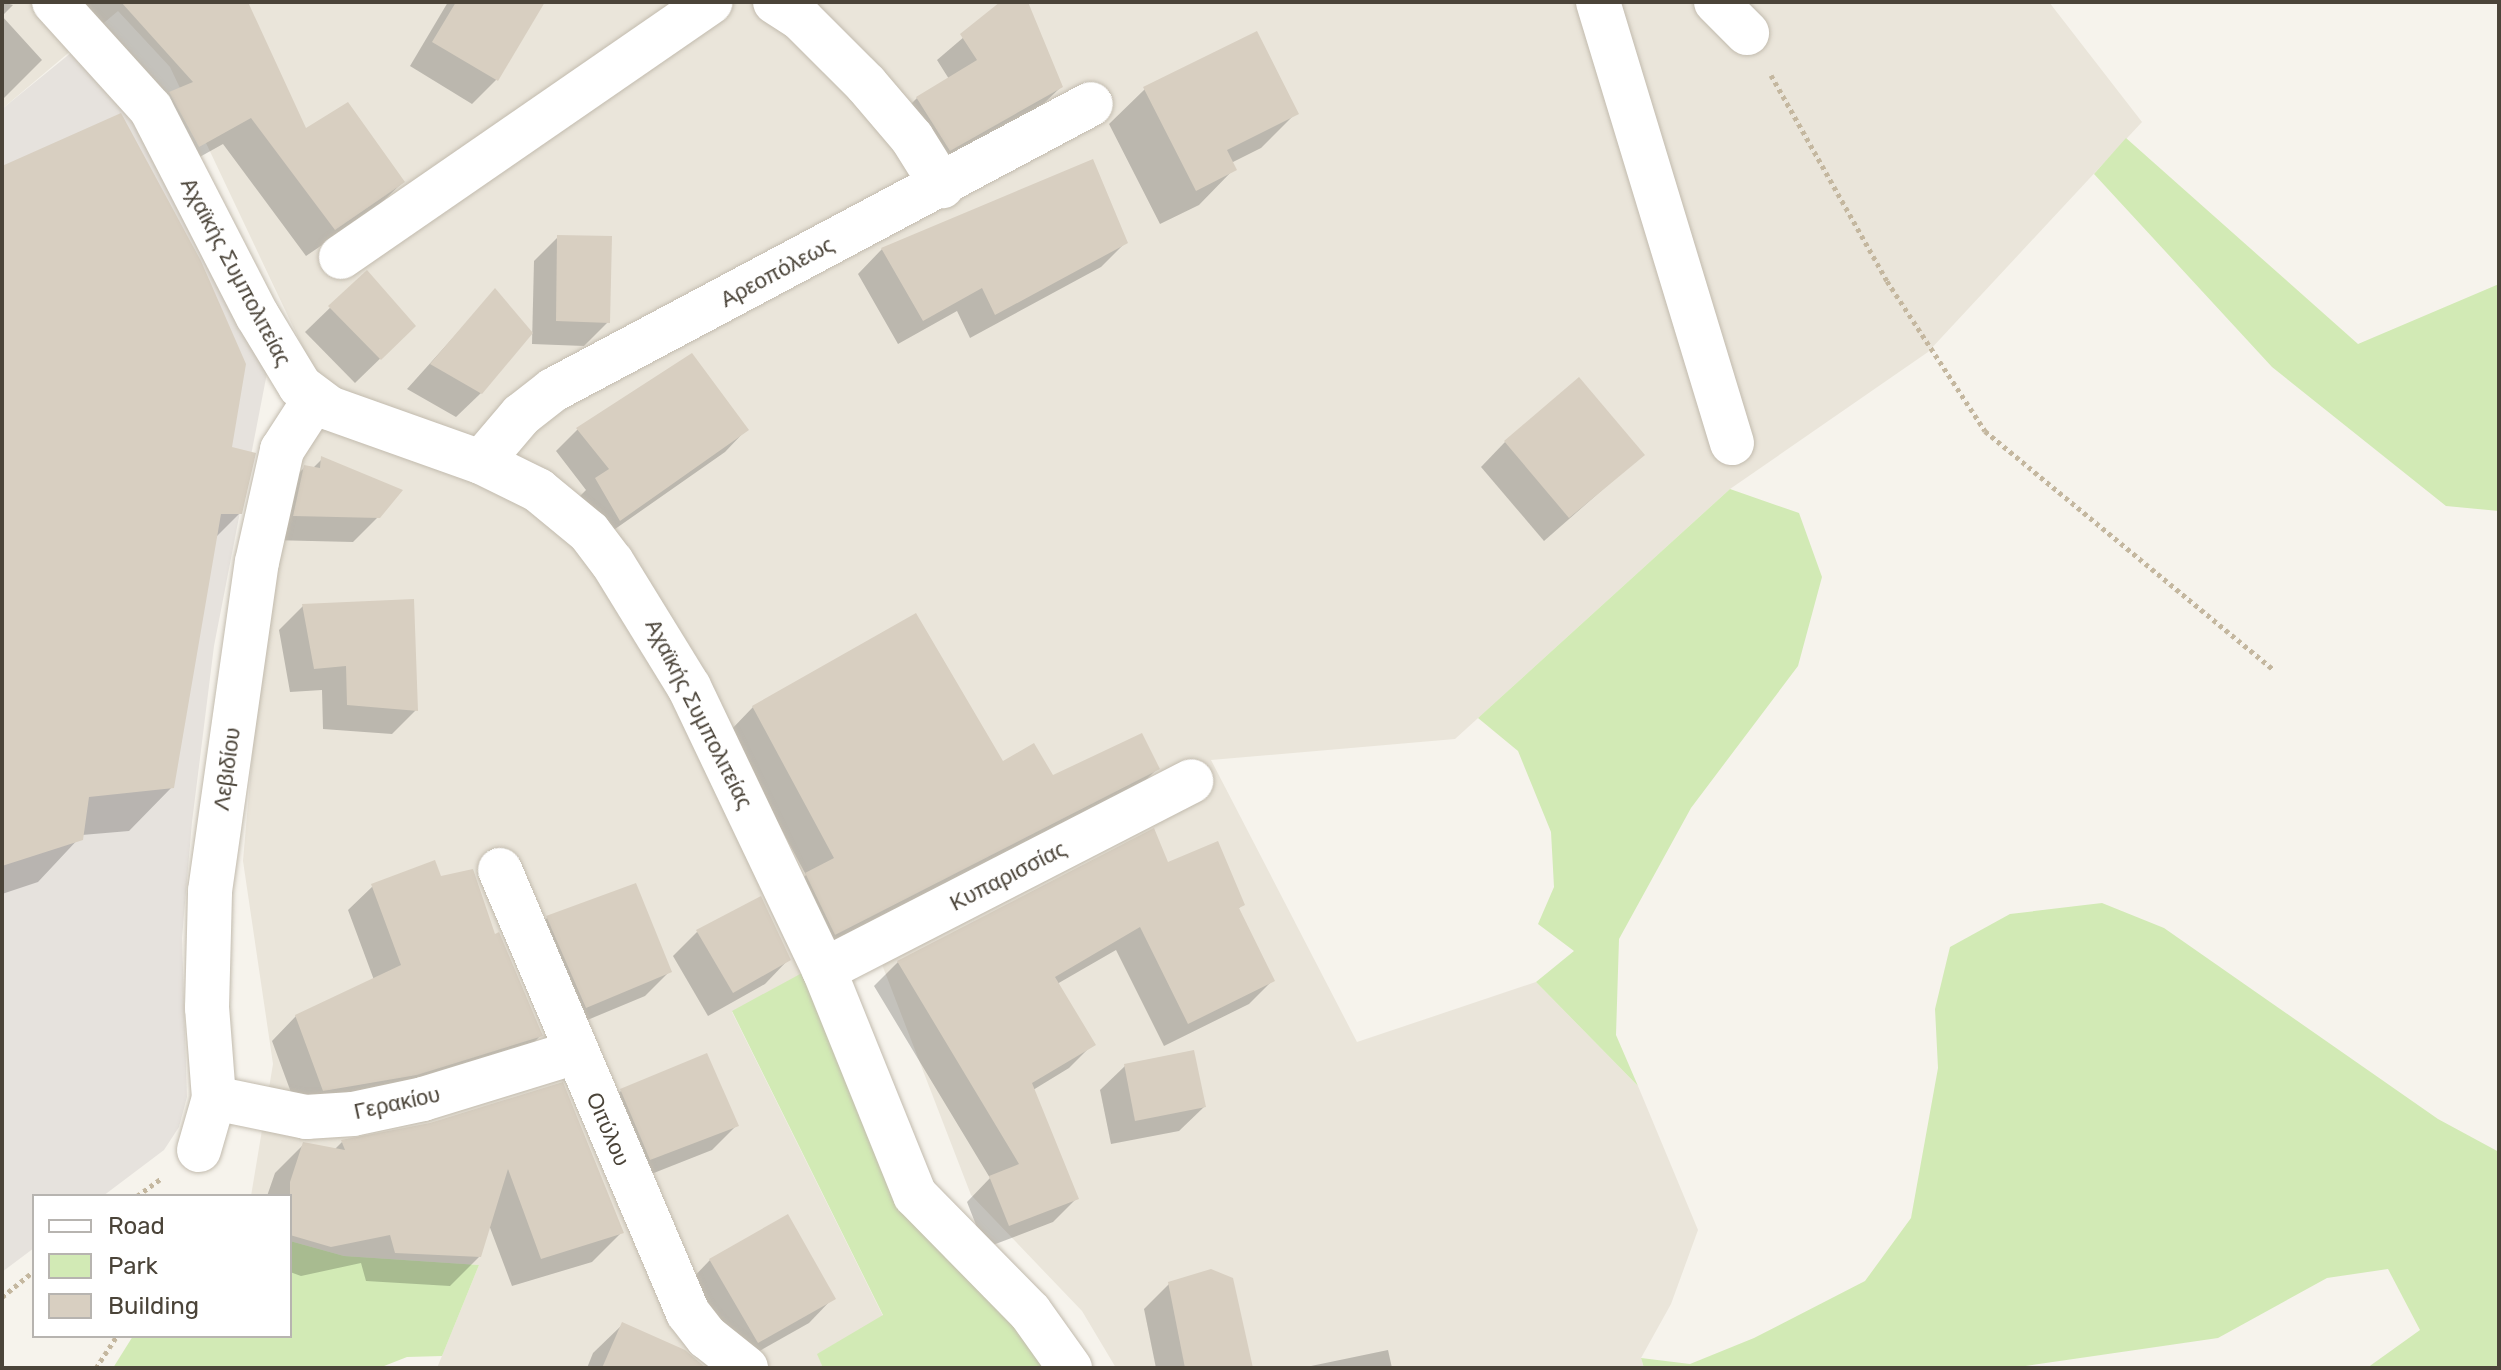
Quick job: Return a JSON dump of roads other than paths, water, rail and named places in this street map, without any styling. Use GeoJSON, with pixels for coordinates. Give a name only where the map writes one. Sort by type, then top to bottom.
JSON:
{"type":"FeatureCollection","features":[{"type":"Feature","properties":{"kind":"street","name":"Αχαϊκής Συμπολιτείας"},"geometry":{"type":"LineString","coordinates":[[54,2],[151,109],[286,368],[315,399],[481,462],[566,510],[589,532],[639,598],[689,687],[824,970],[915,1195],[1030,1312],[1070,1368]]}},
{"type":"Feature","properties":{"kind":"street"},"geometry":{"type":"LineString","coordinates":[[341,257],[711,2]]}},
{"type":"Feature","properties":{"kind":"street"},"geometry":{"type":"LineString","coordinates":[[775,2],[801,19],[866,84],[912,138],[942,186]]}},
{"type":"Feature","properties":{"kind":"street"},"geometry":{"type":"LineString","coordinates":[[1598,2],[1732,443]]}},
{"type":"Feature","properties":{"kind":"street"},"geometry":{"type":"LineString","coordinates":[[1716,2],[1747,33]]}},
{"type":"Feature","properties":{"kind":"street","name":"Αρεοπόλεως"},"geometry":{"type":"LineString","coordinates":[[481,462],[521,415],[553,390],[942,186],[1091,104]]}},
{"type":"Feature","properties":{"kind":"street","name":"Λεβιδίου"},"geometry":{"type":"LineString","coordinates":[[199,1150],[214,1098],[207,951],[257,562],[282,450],[315,399]]}},
{"type":"Feature","properties":{"kind":"street","name":"Κυπαρισσίας"},"geometry":{"type":"LineString","coordinates":[[824,970],[1191,781]]}},
{"type":"Feature","properties":{"kind":"street","name":"Οιτύλου"},"geometry":{"type":"LineString","coordinates":[[500,870],[688,1313],[707,1337],[746,1368]]}},
{"type":"Feature","properties":{"kind":"street","name":"Γερακίου"},"geometry":{"type":"LineString","coordinates":[[214,1098],[306,1117],[353,1114],[466,1088],[576,1052]]}}]}
